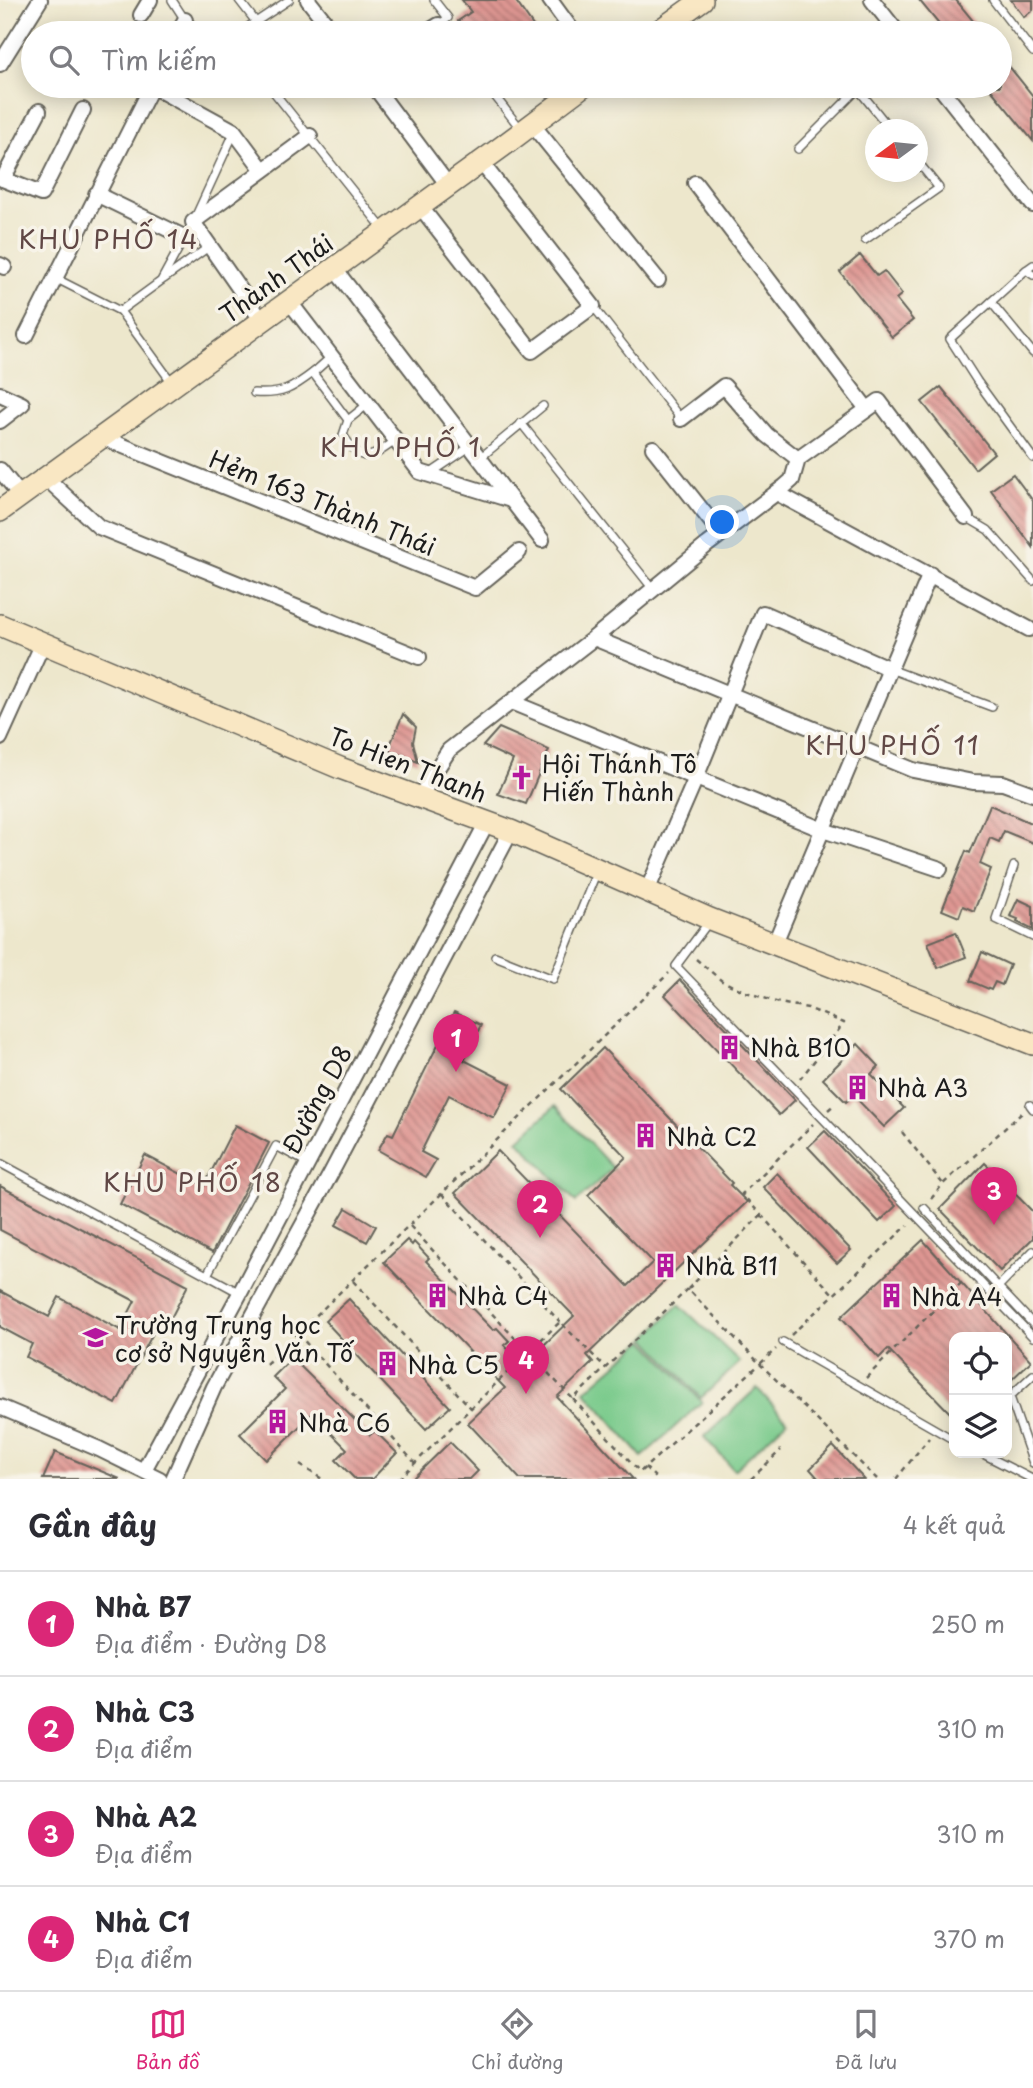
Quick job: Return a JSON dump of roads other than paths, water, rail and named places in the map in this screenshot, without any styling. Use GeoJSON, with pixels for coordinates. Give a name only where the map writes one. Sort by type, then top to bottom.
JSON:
{"type":"FeatureCollection","features":[{"type":"Feature","properties":{"kind":"main road"},"geometry":{"type":"LineString","coordinates":[[673,21],[702,0]]}},
{"type":"Feature","properties":{"kind":"main road","name":"Thành Thái"},"geometry":{"type":"LineString","coordinates":[[0,511],[567,98]]}},
{"type":"Feature","properties":{"kind":"main road","name":"To Hien Thanh"},"geometry":{"type":"LineString","coordinates":[[0,625],[328,763],[511,831],[774,945],[1033,1044]]}},
{"type":"Feature","properties":{"kind":"street"},"geometry":{"type":"LineString","coordinates":[[27,21],[40,0]]}},
{"type":"Feature","properties":{"kind":"street"},"geometry":{"type":"LineString","coordinates":[[141,15],[150,0]]}},
{"type":"Feature","properties":{"kind":"street"},"geometry":{"type":"LineString","coordinates":[[309,0],[325,21]]}},
{"type":"Feature","properties":{"kind":"street"},"geometry":{"type":"LineString","coordinates":[[550,0],[565,21]]}},
{"type":"Feature","properties":{"kind":"street"},"geometry":{"type":"LineString","coordinates":[[872,0],[889,21]]}},
{"type":"Feature","properties":{"kind":"street"},"geometry":{"type":"LineString","coordinates":[[0,64],[21,30]]}},
{"type":"Feature","properties":{"kind":"street"},"geometry":{"type":"LineString","coordinates":[[26,336],[146,98]]}},
{"type":"Feature","properties":{"kind":"street"},"geometry":{"type":"LineString","coordinates":[[174,98],[234,131],[263,170]]}},
{"type":"Feature","properties":{"kind":"street"},"geometry":{"type":"LineString","coordinates":[[383,98],[448,185]]}},
{"type":"Feature","properties":{"kind":"street"},"geometry":{"type":"LineString","coordinates":[[948,98],[1033,205]]}},
{"type":"Feature","properties":{"kind":"street"},"geometry":{"type":"LineString","coordinates":[[39,111],[2,178],[41,194],[83,110]]}},
{"type":"Feature","properties":{"kind":"street"},"geometry":{"type":"LineString","coordinates":[[527,128],[658,280]]}},
{"type":"Feature","properties":{"kind":"street"},"geometry":{"type":"LineString","coordinates":[[262,321],[193,222],[310,136]]}},
{"type":"Feature","properties":{"kind":"street"},"geometry":{"type":"LineString","coordinates":[[420,206],[532,351],[593,306],[481,162]]}},
{"type":"Feature","properties":{"kind":"street"},"geometry":{"type":"LineString","coordinates":[[695,183],[966,517]]}},
{"type":"Feature","properties":{"kind":"street"},"geometry":{"type":"LineString","coordinates":[[96,194],[184,237]]}},
{"type":"Feature","properties":{"kind":"street"},"geometry":{"type":"LineString","coordinates":[[334,268],[542,540]]}},
{"type":"Feature","properties":{"kind":"street"},"geometry":{"type":"LineString","coordinates":[[289,301],[420,472],[511,500]]}},
{"type":"Feature","properties":{"kind":"street"},"geometry":{"type":"LineString","coordinates":[[681,419],[724,386],[767,435],[798,459]]}},
{"type":"Feature","properties":{"kind":"street"},"geometry":{"type":"LineString","coordinates":[[0,394],[22,404],[0,421]]}},
{"type":"Feature","properties":{"kind":"street"},"geometry":{"type":"LineString","coordinates":[[421,797],[449,750],[594,638],[721,534],[777,493],[792,480],[798,459],[873,405]]}},
{"type":"Feature","properties":{"kind":"street","name":"Hẻm 163 Thành Thái"},"geometry":{"type":"LineString","coordinates":[[101,437],[475,588],[519,552]]}},
{"type":"Feature","properties":{"kind":"street"},"geometry":{"type":"LineString","coordinates":[[653,449],[721,534]]}},
{"type":"Feature","properties":{"kind":"street"},"geometry":{"type":"LineString","coordinates":[[0,470],[21,496]]}},
{"type":"Feature","properties":{"kind":"street"},"geometry":{"type":"LineString","coordinates":[[46,478],[99,527],[419,657]]}},
{"type":"Feature","properties":{"kind":"street"},"geometry":{"type":"LineString","coordinates":[[777,493],[1028,629]]}},
{"type":"Feature","properties":{"kind":"street"},"geometry":{"type":"LineString","coordinates":[[774,945],[930,574]]}},
{"type":"Feature","properties":{"kind":"street"},"geometry":{"type":"LineString","coordinates":[[646,891],[695,780],[763,612],[890,668]]}},
{"type":"Feature","properties":{"kind":"street"},"geometry":{"type":"LineString","coordinates":[[594,638],[913,770],[973,782],[1003,783],[1033,794]]}},
{"type":"Feature","properties":{"kind":"street"},"geometry":{"type":"LineString","coordinates":[[0,738],[43,643]]}},
{"type":"Feature","properties":{"kind":"street"},"geometry":{"type":"LineString","coordinates":[[511,702],[695,780],[823,830],[940,869]]}},
{"type":"Feature","properties":{"kind":"street","name":"Đường D8"},"geometry":{"type":"LineString","coordinates":[[144,1470],[487,822]]}},
{"type":"Feature","properties":{"kind":"street","name":"Đường D8"},"geometry":{"type":"LineString","coordinates":[[173,1479],[214,1387],[330,1175],[511,831]]}},
{"type":"Feature","properties":{"kind":"street"},"geometry":{"type":"LineString","coordinates":[[308,1163],[330,1175]]}},
{"type":"Feature","properties":{"kind":"street"},"geometry":{"type":"LineString","coordinates":[[196,1376],[214,1387]]}},
{"type":"Feature","properties":{"kind":"street"},"geometry":{"type":"LineString","coordinates":[[0,1407],[160,1479]]}},
{"type":"Feature","properties":{"kind":"lane"},"geometry":{"type":"LineString","coordinates":[[172,0],[180,21]]}},
{"type":"Feature","properties":{"kind":"lane"},"geometry":{"type":"LineString","coordinates":[[239,0],[255,21]]}},
{"type":"Feature","properties":{"kind":"lane"},"geometry":{"type":"LineString","coordinates":[[258,21],[289,0]]}},
{"type":"Feature","properties":{"kind":"lane"},"geometry":{"type":"LineString","coordinates":[[435,0],[448,18],[446,21]]}},
{"type":"Feature","properties":{"kind":"lane"},"geometry":{"type":"LineString","coordinates":[[993,0],[1009,21]]}},
{"type":"Feature","properties":{"kind":"lane"},"geometry":{"type":"LineString","coordinates":[[1012,25],[1033,52]]}},
{"type":"Feature","properties":{"kind":"lane"},"geometry":{"type":"LineString","coordinates":[[280,98],[385,231]]}},
{"type":"Feature","properties":{"kind":"lane"},"geometry":{"type":"LineString","coordinates":[[498,98],[527,128]]}},
{"type":"Feature","properties":{"kind":"lane"},"geometry":{"type":"LineString","coordinates":[[798,149],[848,98]]}},
{"type":"Feature","properties":{"kind":"lane"},"geometry":{"type":"LineString","coordinates":[[867,98],[883,119]]}},
{"type":"Feature","properties":{"kind":"lane"},"geometry":{"type":"LineString","coordinates":[[161,281],[193,222],[234,131]]}},
{"type":"Feature","properties":{"kind":"lane"},"geometry":{"type":"LineString","coordinates":[[865,240],[939,188],[928,174]]}},
{"type":"Feature","properties":{"kind":"lane"},"geometry":{"type":"LineString","coordinates":[[120,311],[210,246]]}},
{"type":"Feature","properties":{"kind":"lane"},"geometry":{"type":"LineString","coordinates":[[1031,270],[950,339],[976,381],[1033,458]]}},
{"type":"Feature","properties":{"kind":"lane"},"geometry":{"type":"LineString","coordinates":[[55,278],[120,311],[174,385]]}},
{"type":"Feature","properties":{"kind":"lane"},"geometry":{"type":"LineString","coordinates":[[991,302],[1033,353]]}},
{"type":"Feature","properties":{"kind":"lane"},"geometry":{"type":"LineString","coordinates":[[593,306],[681,419]]}},
{"type":"Feature","properties":{"kind":"lane"},"geometry":{"type":"LineString","coordinates":[[254,393],[276,395],[283,392],[332,356]]}},
{"type":"Feature","properties":{"kind":"lane"},"geometry":{"type":"LineString","coordinates":[[315,371],[314,376],[348,420]]}},
{"type":"Feature","properties":{"kind":"lane"},"geometry":{"type":"LineString","coordinates":[[368,404],[348,420],[343,435],[357,454],[377,454],[396,440]]}},
{"type":"Feature","properties":{"kind":"lane"},"geometry":{"type":"LineString","coordinates":[[428,476],[522,424],[543,406]]}},
{"type":"Feature","properties":{"kind":"lane"},"geometry":{"type":"LineString","coordinates":[[522,424],[653,589]]}},
{"type":"Feature","properties":{"kind":"lane"},"geometry":{"type":"LineString","coordinates":[[966,517],[988,530],[1033,581]]}},
{"type":"Feature","properties":{"kind":"lane"},"geometry":{"type":"LineString","coordinates":[[890,668],[992,707]]}},
{"type":"Feature","properties":{"kind":"lane"},"geometry":{"type":"LineString","coordinates":[[1014,866],[996,919],[1033,937]]}},
{"type":"Feature","properties":{"kind":"lane"},"geometry":{"type":"LineString","coordinates":[[495,956],[553,979],[598,870]]}},
{"type":"Feature","properties":{"kind":"lane"},"geometry":{"type":"LineString","coordinates":[[710,919],[676,966],[1033,1337]]}},
{"type":"Feature","properties":{"kind":"lane"},"geometry":{"type":"LineString","coordinates":[[207,1275],[276,1146],[308,1163]]}},
{"type":"Feature","properties":{"kind":"lane"},"geometry":{"type":"LineString","coordinates":[[0,1163],[240,1293]]}},
{"type":"Feature","properties":{"kind":"lane"},"geometry":{"type":"LineString","coordinates":[[924,1208],[1033,1324]]}},
{"type":"Feature","properties":{"kind":"lane"},"geometry":{"type":"LineString","coordinates":[[992,1293],[1033,1251]]}},
{"type":"Feature","properties":{"kind":"lane"},"geometry":{"type":"LineString","coordinates":[[783,1342],[949,1437]]}},
{"type":"Feature","properties":{"kind":"lane"},"geometry":{"type":"LineString","coordinates":[[1011,1395],[1033,1375]]}},
{"type":"Feature","properties":{"kind":"lane"},"geometry":{"type":"LineString","coordinates":[[1012,1408],[1033,1463]]}},
{"type":"Feature","properties":{"kind":"lane"},"geometry":{"type":"LineString","coordinates":[[991,1458],[1032,1479]]}},
{"type":"Feature","properties":{"kind":"place","name":"Hội Thánh Tô Hiến Thành"},"geometry":{"type":"Point","coordinates":[522,777]}},
{"type":"Feature","properties":{"kind":"place","name":"Nhà B10"},"geometry":{"type":"Point","coordinates":[730,1047]}},
{"type":"Feature","properties":{"kind":"place","name":"Nhà B7"},"geometry":{"type":"Point","coordinates":[456,1072]}},
{"type":"Feature","properties":{"kind":"place","name":"Nhà A3"},"geometry":{"type":"Point","coordinates":[857,1087]}},
{"type":"Feature","properties":{"kind":"place","name":"Nhà C2"},"geometry":{"type":"Point","coordinates":[646,1136]}},
{"type":"Feature","properties":{"kind":"place","name":"Nhà A2"},"geometry":{"type":"Point","coordinates":[994,1225]}},
{"type":"Feature","properties":{"kind":"place","name":"Nhà C3"},"geometry":{"type":"Point","coordinates":[540,1238]}},
{"type":"Feature","properties":{"kind":"place","name":"Nhà B11"},"geometry":{"type":"Point","coordinates":[665,1265]}},
{"type":"Feature","properties":{"kind":"place","name":"Nhà C4"},"geometry":{"type":"Point","coordinates":[437,1295]}},
{"type":"Feature","properties":{"kind":"place","name":"Nhà A4"},"geometry":{"type":"Point","coordinates":[891,1296]}},
{"type":"Feature","properties":{"kind":"place","name":"Trường Trung học cơ sở Nguyễn Văn Tố"},"geometry":{"type":"Point","coordinates":[95,1338]}},
{"type":"Feature","properties":{"kind":"place","name":"Nhà C5"},"geometry":{"type":"Point","coordinates":[387,1364]}},
{"type":"Feature","properties":{"kind":"place","name":"Nhà C1"},"geometry":{"type":"Point","coordinates":[526,1394]}},
{"type":"Feature","properties":{"kind":"place","name":"Nhà C6"},"geometry":{"type":"Point","coordinates":[278,1422]}},
{"type":"Feature","properties":{"kind":"district","name":"KHU PHỐ 14"},"geometry":{"type":"Point","coordinates":[109,238]}},
{"type":"Feature","properties":{"kind":"district","name":"KHU PHỐ 1"},"geometry":{"type":"Point","coordinates":[401,446]}},
{"type":"Feature","properties":{"kind":"district","name":"KHU PHỐ 11"},"geometry":{"type":"Point","coordinates":[893,744]}},
{"type":"Feature","properties":{"kind":"district","name":"KHU PHỐ 18"},"geometry":{"type":"Point","coordinates":[193,1181]}}]}
